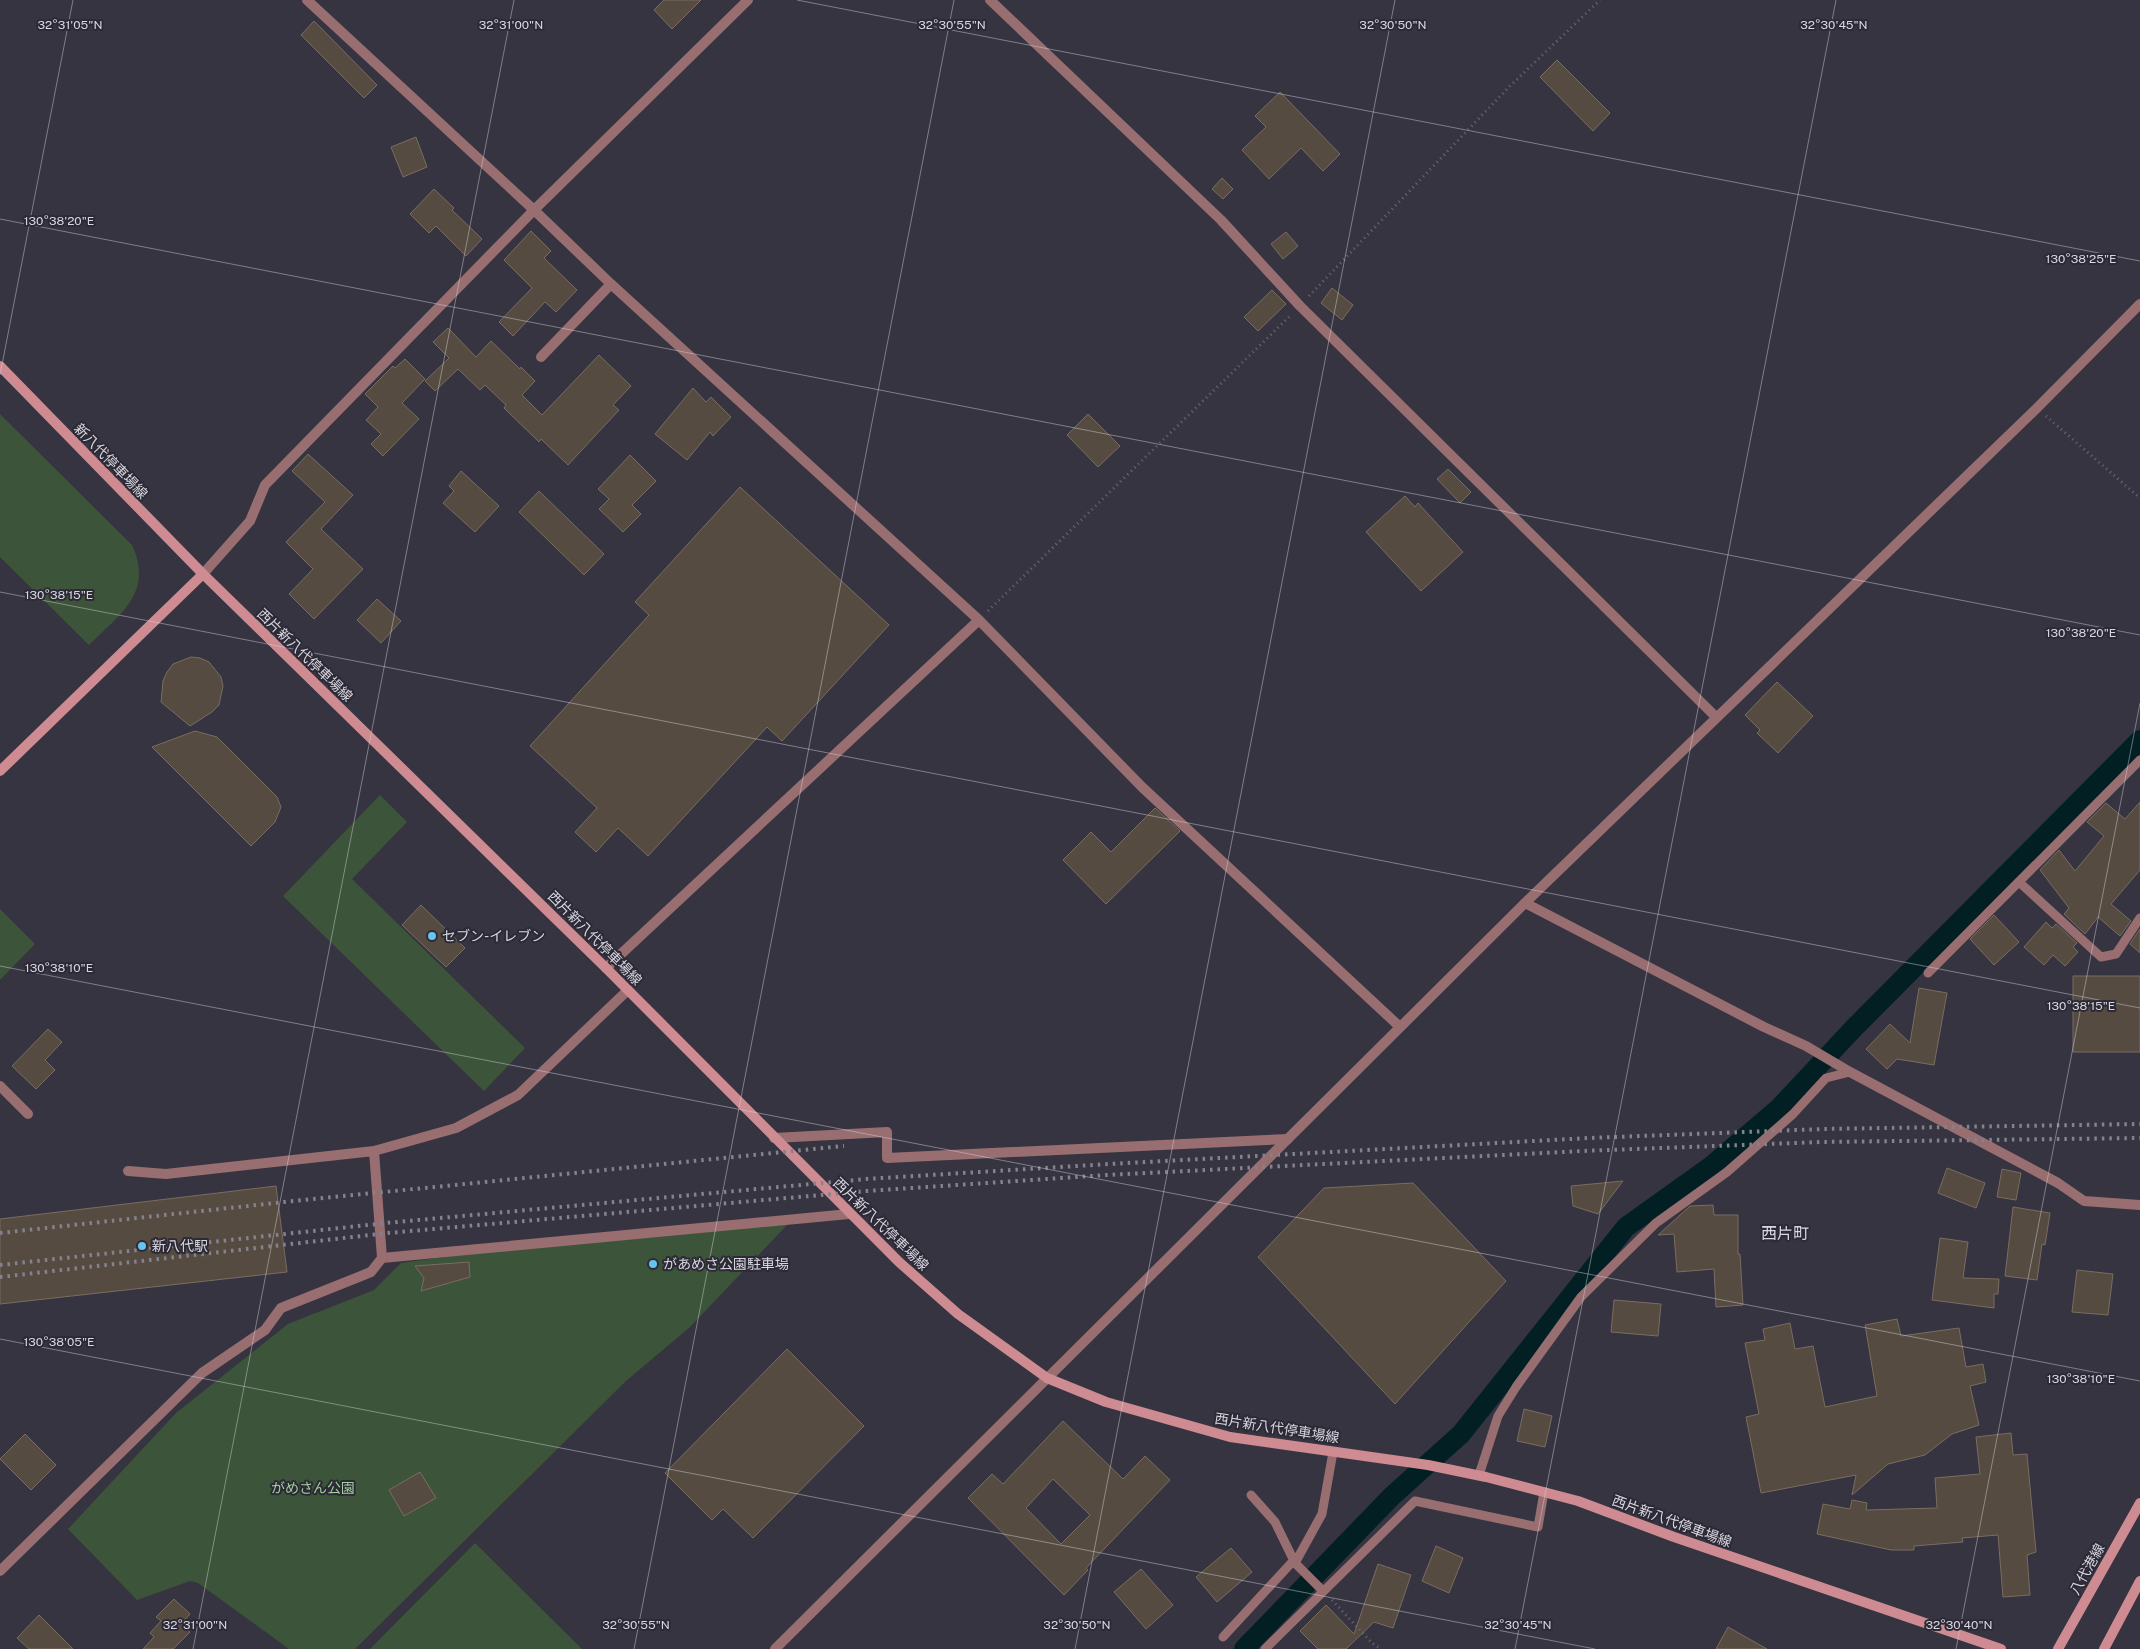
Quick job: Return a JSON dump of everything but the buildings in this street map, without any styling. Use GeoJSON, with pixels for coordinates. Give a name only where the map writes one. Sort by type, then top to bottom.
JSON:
{"type":"FeatureCollection","features":[{"type":"Feature","properties":{"kind":"main road","name":"新八代停車場線"},"geometry":{"type":"LineString","coordinates":[[0,366],[203,574]]}},
{"type":"Feature","properties":{"kind":"main road"},"geometry":{"type":"LineString","coordinates":[[0,771],[203,574]]}},
{"type":"Feature","properties":{"kind":"main road","name":"西片新八代停車場線"},"geometry":{"type":"LineString","coordinates":[[203,574],[606,968],[899,1262],[958,1314],[1047,1378],[1106,1402],[1230,1437],[1428,1465],[1479,1475],[1578,1501],[1674,1538],[2001,1649]]}},
{"type":"Feature","properties":{"kind":"main road","name":"八代港線"},"geometry":{"type":"LineString","coordinates":[[2058,1649],[2140,1503]]}},
{"type":"Feature","properties":{"kind":"main road"},"geometry":{"type":"LineString","coordinates":[[2104,1649],[2138,1587]]}},
{"type":"Feature","properties":{"kind":"street"},"geometry":{"type":"LineString","coordinates":[[307,0],[534,210],[611,284],[979,620],[1142,787],[1400,1028]]}},
{"type":"Feature","properties":{"kind":"street"},"geometry":{"type":"LineString","coordinates":[[203,574],[250,521],[265,485],[534,210],[748,0]]}},
{"type":"Feature","properties":{"kind":"street"},"geometry":{"type":"LineString","coordinates":[[990,0],[1221,220],[1300,306],[1716,717]]}},
{"type":"Feature","properties":{"kind":"street"},"geometry":{"type":"LineString","coordinates":[[541,357],[611,284]]}},
{"type":"Feature","properties":{"kind":"street"},"geometry":{"type":"LineString","coordinates":[[775,1649],[1525,904],[2036,408],[2140,304]]}},
{"type":"Feature","properties":{"kind":"street"},"geometry":{"type":"LineString","coordinates":[[606,968],[979,620]]}},
{"type":"Feature","properties":{"kind":"street"},"geometry":{"type":"LineString","coordinates":[[1525,904],[1764,1027],[1806,1046],[1850,1072],[2058,1183],[2084,1201],[2140,1205]]}},
{"type":"Feature","properties":{"kind":"street"},"geometry":{"type":"LineString","coordinates":[[128,1172],[166,1174],[374,1151],[456,1128],[518,1095],[628,990]]}},
{"type":"Feature","properties":{"kind":"street"},"geometry":{"type":"LineString","coordinates":[[0,1086],[28,1114]]}},
{"type":"Feature","properties":{"kind":"street"},"geometry":{"type":"LineString","coordinates":[[774,1138],[887,1132],[887,1158],[1288,1139]]}},
{"type":"Feature","properties":{"kind":"street"},"geometry":{"type":"LineString","coordinates":[[0,1571],[202,1373],[265,1330],[281,1308],[371,1272],[382,1258],[374,1151]]}},
{"type":"Feature","properties":{"kind":"street"},"geometry":{"type":"LineString","coordinates":[[382,1258],[850,1214]]}},
{"type":"Feature","properties":{"kind":"lane"},"geometry":{"type":"LineString","coordinates":[[1928,973],[2140,760]]}},
{"type":"Feature","properties":{"kind":"lane"},"geometry":{"type":"LineString","coordinates":[[2019,882],[2101,957],[2116,954],[2140,918]]}},
{"type":"Feature","properties":{"kind":"lane"},"geometry":{"type":"LineString","coordinates":[[1479,1475],[1498,1416],[1516,1387],[1581,1297],[1656,1223],[1728,1172],[1793,1114],[1826,1078],[1850,1072]]}},
{"type":"Feature","properties":{"kind":"lane"},"geometry":{"type":"LineString","coordinates":[[1224,1637],[1295,1563],[1322,1514],[1333,1452]]}},
{"type":"Feature","properties":{"kind":"lane"},"geometry":{"type":"LineString","coordinates":[[1265,1649],[1322,1590],[1415,1501],[1538,1527],[1544,1492]]}},
{"type":"Feature","properties":{"kind":"lane"},"geometry":{"type":"LineString","coordinates":[[1251,1495],[1275,1522],[1295,1563],[1322,1590]]}},
{"type":"Feature","properties":{"kind":"path"},"geometry":{"type":"LineString","coordinates":[[979,620],[1300,306],[1509,87],[1600,0]]}},
{"type":"Feature","properties":{"kind":"path"},"geometry":{"type":"LineString","coordinates":[[2036,408],[2140,498]]}},
{"type":"Feature","properties":{"kind":"path"},"geometry":{"type":"LineString","coordinates":[[1322,1590],[1372,1643],[1381,1649]]}},
{"type":"Feature","properties":{"kind":"green space"},"geometry":{"type":"Polygon","coordinates":[[[0,414],[132,545],[138,562],[139,577],[136,590],[122,612],[89,645],[0,557],[0,414]]]}},
{"type":"Feature","properties":{"kind":"green space"},"geometry":{"type":"Polygon","coordinates":[[[380,795],[407,822],[352,879],[525,1048],[484,1091],[283,896],[380,795]]]}},
{"type":"Feature","properties":{"kind":"green space"},"geometry":{"type":"Polygon","coordinates":[[[0,909],[35,944],[0,980],[0,909]]]}},
{"type":"Feature","properties":{"kind":"green space","name":"がめさん公園"},"geometry":{"type":"Polygon","coordinates":[[[788,1224],[690,1327],[626,1381],[355,1649],[289,1649],[198,1583],[190,1581],[137,1600],[68,1529],[176,1413],[288,1324],[374,1290],[401,1263],[588,1237],[788,1224]]]}},
{"type":"Feature","properties":{"kind":"green space"},"geometry":{"type":"Polygon","coordinates":[[[475,1543],[582,1649],[370,1649],[475,1543]]]}},
{"type":"Feature","properties":{"kind":"waterway"},"geometry":{"type":"LineString","coordinates":[[1244,1649],[1392,1496],[1461,1434],[1626,1227],[1710,1167],[1779,1108],[1853,1029],[2140,740]]}},
{"type":"Feature","properties":{"kind":"railway"},"geometry":{"type":"LineString","coordinates":[[0,1265],[386,1223],[866,1179],[1589,1138],[1823,1129],[2140,1124]]}},
{"type":"Feature","properties":{"kind":"railway"},"geometry":{"type":"LineString","coordinates":[[0,1277],[388,1233],[867,1191],[1106,1175],[1582,1151],[1821,1142],[2140,1138]]}},
{"type":"Feature","properties":{"kind":"railway"},"geometry":{"type":"LineString","coordinates":[[0,1233],[284,1202],[844,1146]]}},
{"type":"Feature","properties":{"kind":"place","name":"セブン-イレブン"},"geometry":{"type":"Point","coordinates":[432,936]}},
{"type":"Feature","properties":{"kind":"place","name":"新八代駅"},"geometry":{"type":"Point","coordinates":[142,1246]}},
{"type":"Feature","properties":{"kind":"place","name":"があめさ公園駐車場"},"geometry":{"type":"Point","coordinates":[653,1264]}},
{"type":"Feature","properties":{"kind":"district","name":"西片町"},"geometry":{"type":"Point","coordinates":[1785,1233]}}]}
